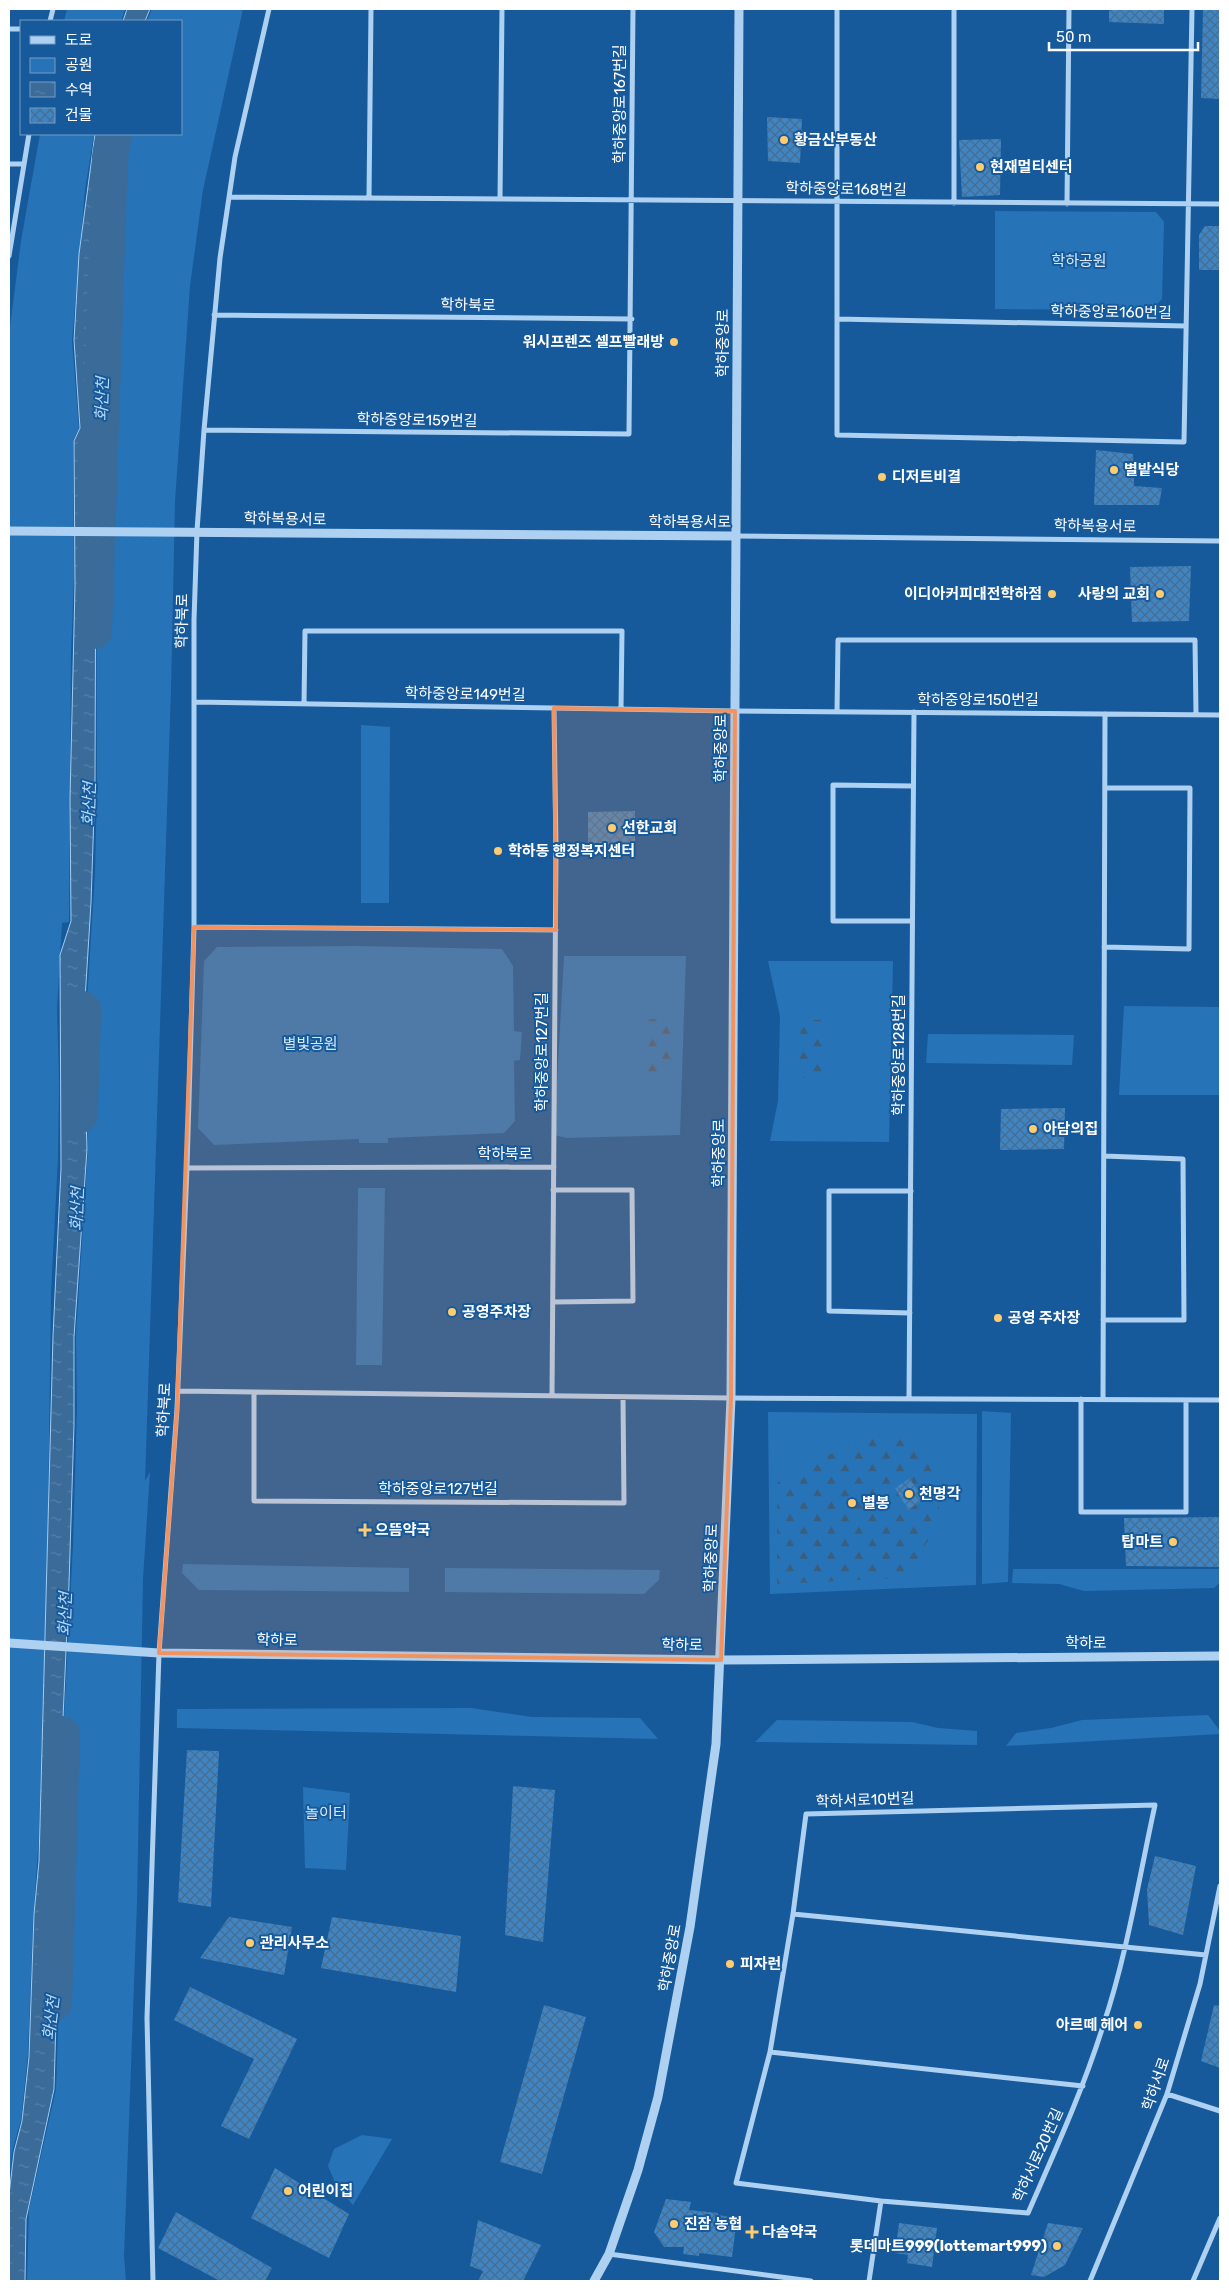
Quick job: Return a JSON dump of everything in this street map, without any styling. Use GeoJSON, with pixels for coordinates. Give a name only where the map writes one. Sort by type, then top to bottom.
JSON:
{"type":"FeatureCollection","features":[{"type":"Feature","properties":{"kind":"street","name":"학하북로"},"geometry":{"type":"LineString","coordinates":[[152,2281],[147,2018],[159,1653],[178,1391],[187,1168],[194,928],[194,620],[197,531],[204,430],[220,258],[236,157],[269,9]]}},
{"type":"Feature","properties":{"kind":"street"},"geometry":{"type":"LineString","coordinates":[[369,198],[371,9]]}},
{"type":"Feature","properties":{"kind":"street"},"geometry":{"type":"LineString","coordinates":[[500,199],[502,9]]}},
{"type":"Feature","properties":{"kind":"street","name":"학하중앙로167번길"},"geometry":{"type":"LineString","coordinates":[[629,434],[632,319],[633,9]]}},
{"type":"Feature","properties":{"kind":"street","name":"학하중앙로"},"geometry":{"type":"LineString","coordinates":[[594,2281],[609,2254],[638,2170],[658,2097],[689,1937],[716,1744],[731,1398],[739,9]]}},
{"type":"Feature","properties":{"kind":"street"},"geometry":{"type":"LineString","coordinates":[[837,9],[837,319]]}},
{"type":"Feature","properties":{"kind":"street"},"geometry":{"type":"LineString","coordinates":[[954,9],[954,203]]}},
{"type":"Feature","properties":{"kind":"street"},"geometry":{"type":"LineString","coordinates":[[1067,204],[1069,9]]}},
{"type":"Feature","properties":{"kind":"street"},"geometry":{"type":"LineString","coordinates":[[1186,326],[1192,9]]}},
{"type":"Feature","properties":{"kind":"street"},"geometry":{"type":"LineString","coordinates":[[9,256],[29,135]]}},
{"type":"Feature","properties":{"kind":"street"},"geometry":{"type":"LineString","coordinates":[[9,164],[23,164]]}},
{"type":"Feature","properties":{"kind":"street"},"geometry":{"type":"LineString","coordinates":[[231,197],[738,201]]}},
{"type":"Feature","properties":{"kind":"street","name":"학하중앙로168번길"},"geometry":{"type":"LineString","coordinates":[[738,201],[1220,204]]}},
{"type":"Feature","properties":{"kind":"street","name":"학하북로"},"geometry":{"type":"LineString","coordinates":[[214,315],[632,319]]}},
{"type":"Feature","properties":{"kind":"street","name":"학하중앙로160번길"},"geometry":{"type":"LineString","coordinates":[[837,319],[1186,326],[1184,442],[837,435],[837,319]]}},
{"type":"Feature","properties":{"kind":"street","name":"학하중앙로159번길"},"geometry":{"type":"LineString","coordinates":[[204,430],[629,434]]}},
{"type":"Feature","properties":{"kind":"street","name":"학하복용서로"},"geometry":{"type":"LineString","coordinates":[[9,531],[197,531],[1220,541]]}},
{"type":"Feature","properties":{"kind":"street"},"geometry":{"type":"LineString","coordinates":[[304,704],[305,631],[622,631],[621,709]]}},
{"type":"Feature","properties":{"kind":"street"},"geometry":{"type":"LineString","coordinates":[[837,712],[838,640],[1195,640],[1196,714]]}},
{"type":"Feature","properties":{"kind":"street","name":"학하중앙로149번길"},"geometry":{"type":"LineString","coordinates":[[194,702],[735,711]]}},
{"type":"Feature","properties":{"kind":"street","name":"학하중앙로127번길"},"geometry":{"type":"LineString","coordinates":[[552,1396],[556,930],[554,708]]}},
{"type":"Feature","properties":{"kind":"street","name":"학하중앙로150번길"},"geometry":{"type":"LineString","coordinates":[[735,711],[1220,714]]}},
{"type":"Feature","properties":{"kind":"street","name":"학하중앙로128번길"},"geometry":{"type":"LineString","coordinates":[[909,1399],[914,712]]}},
{"type":"Feature","properties":{"kind":"street"},"geometry":{"type":"LineString","coordinates":[[1103,1399],[1105,714]]}},
{"type":"Feature","properties":{"kind":"street"},"geometry":{"type":"LineString","coordinates":[[912,922],[833,921],[833,785],[913,786]]}},
{"type":"Feature","properties":{"kind":"street"},"geometry":{"type":"LineString","coordinates":[[1104,947],[1189,949],[1190,788],[1105,788]]}},
{"type":"Feature","properties":{"kind":"street"},"geometry":{"type":"LineString","coordinates":[[194,928],[556,930]]}},
{"type":"Feature","properties":{"kind":"street"},"geometry":{"type":"LineString","coordinates":[[1103,1320],[1184,1320],[1183,1158],[1104,1156]]}},
{"type":"Feature","properties":{"kind":"street","name":"학하북로"},"geometry":{"type":"LineString","coordinates":[[187,1168],[554,1167]]}},
{"type":"Feature","properties":{"kind":"street"},"geometry":{"type":"LineString","coordinates":[[552,1302],[633,1301],[632,1190],[554,1190]]}},
{"type":"Feature","properties":{"kind":"street"},"geometry":{"type":"LineString","coordinates":[[910,1313],[829,1311],[829,1190],[911,1191]]}},
{"type":"Feature","properties":{"kind":"street"},"geometry":{"type":"LineString","coordinates":[[178,1391],[731,1398],[1220,1400]]}},
{"type":"Feature","properties":{"kind":"street","name":"학하중앙로127번길"},"geometry":{"type":"LineString","coordinates":[[254,1392],[254,1501],[624,1503],[623,1397]]}},
{"type":"Feature","properties":{"kind":"street"},"geometry":{"type":"LineString","coordinates":[[1081,1399],[1082,1512],[1186,1512],[1186,1400]]}},
{"type":"Feature","properties":{"kind":"street","name":"학하로"},"geometry":{"type":"LineString","coordinates":[[9,1643],[159,1653],[721,1660],[1220,1656]]}},
{"type":"Feature","properties":{"kind":"street","name":"학하서로10번길"},"geometry":{"type":"LineString","coordinates":[[793,1914],[806,1814],[1155,1805],[1125,1946]]}},
{"type":"Feature","properties":{"kind":"street","name":"학하서로"},"geometry":{"type":"LineString","coordinates":[[1090,2281],[1167,2094],[1200,1984],[1220,1886]]}},
{"type":"Feature","properties":{"kind":"street"},"geometry":{"type":"LineString","coordinates":[[793,1914],[1206,1955]]}},
{"type":"Feature","properties":{"kind":"street","name":"학하서로20번길"},"geometry":{"type":"LineString","coordinates":[[793,1914],[770,2052],[736,2183],[881,2201],[1028,2213],[1083,2086]]}},
{"type":"Feature","properties":{"kind":"street"},"geometry":{"type":"LineString","coordinates":[[770,2052],[1083,2086],[1104,2025],[1125,1946]]}},
{"type":"Feature","properties":{"kind":"street"},"geometry":{"type":"LineString","coordinates":[[1167,2094],[1220,2111]]}},
{"type":"Feature","properties":{"kind":"street"},"geometry":{"type":"LineString","coordinates":[[870,2281],[881,2201]]}},
{"type":"Feature","properties":{"kind":"street"},"geometry":{"type":"LineString","coordinates":[[1193,2281],[1219,2225],[1220,2218]]}},
{"type":"Feature","properties":{"kind":"street"},"geometry":{"type":"LineString","coordinates":[[609,2254],[812,2281]]}},
{"type":"Feature","properties":{"kind":"highlighted area"},"geometry":{"type":"Polygon","coordinates":[[[554,708],[735,711],[731,1398],[721,1660],[159,1653],[177,1409],[194,927],[556,930],[554,708]]]}},
{"type":"Feature","properties":{"kind":"green space"},"geometry":{"type":"Polygon","coordinates":[[[67,9],[125,9],[121,20],[64,20],[67,9]]]}},
{"type":"Feature","properties":{"kind":"green space"},"geometry":{"type":"Polygon","coordinates":[[[152,9],[243,9],[203,190],[190,286],[175,501],[171,689],[145,1481],[150,1472],[143,1579],[137,1903],[124,2256],[126,2281],[27,2281],[29,2209],[56,2089],[58,2030],[56,1905],[60,1871],[64,1718],[73,1545],[77,1408],[76,1334],[88,1149],[86,1083],[83,1064],[95,874],[97,785],[96,494],[110,205],[108,160],[116,135],[182,135],[182,20],[147,20],[152,9]]]}},
{"type":"Feature","properties":{"kind":"green space"},"geometry":{"type":"Polygon","coordinates":[[[40,135],[94,135],[85,190],[72,341],[79,429],[73,441],[74,578],[71,653],[69,922],[62,923],[57,1008],[59,1080],[58,1158],[51,1293],[48,1519],[39,1837],[33,1920],[28,2054],[21,2120],[12,2152],[9,2181],[9,335],[21,241],[40,135]]]}},
{"type":"Feature","properties":{"kind":"green space","name":"학하공원"},"geometry":{"type":"Polygon","coordinates":[[[995,211],[1156,212],[1164,222],[1162,299],[1151,310],[995,309],[995,211]]]}},
{"type":"Feature","properties":{"kind":"green space"},"geometry":{"type":"Polygon","coordinates":[[[361,725],[390,727],[389,903],[361,903],[361,725]]]}},
{"type":"Feature","properties":{"kind":"green space","name":"별빛공원"},"geometry":{"type":"Polygon","coordinates":[[[358,946],[502,949],[513,966],[514,1031],[522,1032],[520,1060],[514,1061],[515,1121],[504,1133],[388,1138],[388,1143],[359,1143],[359,1139],[214,1145],[198,1128],[204,961],[217,947],[358,946]]]}},
{"type":"Feature","properties":{"kind":"green space"},"geometry":{"type":"Polygon","coordinates":[[[564,956],[686,956],[680,1135],[567,1138],[554,1135],[564,956]]]}},
{"type":"Feature","properties":{"kind":"green space"},"geometry":{"type":"Polygon","coordinates":[[[768,961],[893,961],[889,1142],[770,1141],[778,1101],[780,1016],[768,961]]]}},
{"type":"Feature","properties":{"kind":"green space"},"geometry":{"type":"Polygon","coordinates":[[[1124,1006],[1220,1007],[1220,1095],[1119,1095],[1124,1006]]]}},
{"type":"Feature","properties":{"kind":"green space"},"geometry":{"type":"Polygon","coordinates":[[[645,1019],[672,1019],[671,1074],[645,1073],[645,1019]]]}},
{"type":"Feature","properties":{"kind":"green space"},"geometry":{"type":"Polygon","coordinates":[[[795,1020],[823,1020],[823,1078],[795,1078],[795,1020]]]}},
{"type":"Feature","properties":{"kind":"green space"},"geometry":{"type":"Polygon","coordinates":[[[928,1034],[1074,1035],[1072,1065],[926,1063],[928,1034]]]}},
{"type":"Feature","properties":{"kind":"green space"},"geometry":{"type":"Polygon","coordinates":[[[358,1188],[385,1188],[382,1365],[356,1365],[358,1188]]]}},
{"type":"Feature","properties":{"kind":"green space"},"geometry":{"type":"Polygon","coordinates":[[[982,1411],[1011,1413],[1008,1582],[982,1584],[982,1411]]]}},
{"type":"Feature","properties":{"kind":"green space"},"geometry":{"type":"Polygon","coordinates":[[[768,1412],[977,1414],[976,1585],[770,1594],[768,1412]]]}},
{"type":"Feature","properties":{"kind":"green space"},"geometry":{"type":"Polygon","coordinates":[[[908,1434],[930,1461],[942,1523],[919,1553],[917,1577],[777,1584],[777,1482],[794,1478],[800,1469],[864,1438],[908,1434]]]}},
{"type":"Feature","properties":{"kind":"green space"},"geometry":{"type":"Polygon","coordinates":[[[183,1564],[409,1568],[409,1592],[199,1590],[182,1573],[183,1564]]]}},
{"type":"Feature","properties":{"kind":"green space"},"geometry":{"type":"Polygon","coordinates":[[[445,1568],[660,1570],[659,1580],[644,1594],[445,1592],[445,1568]]]}},
{"type":"Feature","properties":{"kind":"green space"},"geometry":{"type":"Polygon","coordinates":[[[1013,1569],[1220,1569],[1220,1582],[1214,1588],[1084,1591],[1059,1584],[1012,1583],[1013,1569]]]}},
{"type":"Feature","properties":{"kind":"green space"},"geometry":{"type":"Polygon","coordinates":[[[471,1708],[532,1717],[640,1718],[658,1739],[177,1728],[177,1709],[471,1708]]]}},
{"type":"Feature","properties":{"kind":"green space"},"geometry":{"type":"Polygon","coordinates":[[[1208,1715],[1220,1731],[1220,1734],[1006,1746],[1016,1733],[1051,1728],[1082,1720],[1208,1715]]]}},
{"type":"Feature","properties":{"kind":"green space"},"geometry":{"type":"Polygon","coordinates":[[[777,1720],[912,1722],[938,1728],[977,1731],[977,1745],[755,1742],[777,1720]]]}},
{"type":"Feature","properties":{"kind":"green space","name":"놀이터"},"geometry":{"type":"Polygon","coordinates":[[[303,1787],[350,1793],[346,1870],[305,1868],[303,1787]]]}},
{"type":"Feature","properties":{"kind":"green space"},"geometry":{"type":"Polygon","coordinates":[[[362,2135],[392,2139],[353,2205],[337,2187],[328,2166],[334,2149],[362,2135]]]}},
{"type":"Feature","properties":{"kind":"water"},"geometry":{"type":"Polygon","coordinates":[[[127,9],[150,9],[145,20],[123,20],[127,9]]]}},
{"type":"Feature","properties":{"kind":"water"},"geometry":{"type":"Polygon","coordinates":[[[95,135],[114,135],[107,161],[109,203],[96,496],[95,784],[91,903],[81,1064],[85,1083],[87,1149],[74,1337],[74,1425],[69,1584],[59,1871],[55,1906],[57,1986],[54,2089],[26,2219],[25,2281],[9,2281],[9,2195],[14,2152],[22,2121],[29,2057],[34,1914],[39,1861],[53,1336],[61,1168],[60,955],[71,921],[70,799],[75,586],[74,441],[80,428],[74,340],[79,254],[95,135]]]}},
{"type":"Feature","properties":{"kind":"building"},"geometry":{"type":"Polygon","coordinates":[[[1109,9],[1164,9],[1164,24],[1109,22],[1109,9]]]}},
{"type":"Feature","properties":{"kind":"building"},"geometry":{"type":"Polygon","coordinates":[[[1203,9],[1220,9],[1220,99],[1201,98],[1203,9]]]}},
{"type":"Feature","properties":{"kind":"building","name":"황금산부동산"},"geometry":{"type":"Polygon","coordinates":[[[767,117],[802,119],[800,163],[768,161],[767,117]]]}},
{"type":"Feature","properties":{"kind":"building","name":"현재멀티센터"},"geometry":{"type":"Polygon","coordinates":[[[1001,139],[1000,195],[962,197],[959,140],[1001,139]]]}},
{"type":"Feature","properties":{"kind":"building"},"geometry":{"type":"Polygon","coordinates":[[[1205,226],[1220,226],[1220,270],[1199,270],[1199,235],[1205,226]]]}},
{"type":"Feature","properties":{"kind":"building","name":"별밭식당"},"geometry":{"type":"Polygon","coordinates":[[[1096,450],[1133,454],[1134,486],[1162,488],[1159,505],[1094,505],[1096,450]]]}},
{"type":"Feature","properties":{"kind":"building","name":"사랑의 교회"},"geometry":{"type":"Polygon","coordinates":[[[1191,566],[1189,621],[1132,622],[1130,567],[1191,566]]]}},
{"type":"Feature","properties":{"kind":"building","name":"선한교회"},"geometry":{"type":"Polygon","coordinates":[[[635,811],[635,844],[588,844],[588,812],[635,811]]]}},
{"type":"Feature","properties":{"kind":"building","name":"아담의집"},"geometry":{"type":"Polygon","coordinates":[[[1065,1108],[1064,1149],[1000,1150],[1001,1109],[1065,1108]]]}},
{"type":"Feature","properties":{"kind":"building","name":"천명각"},"geometry":{"type":"Polygon","coordinates":[[[910,1478],[923,1500],[908,1510],[895,1488],[910,1478]]]}},
{"type":"Feature","properties":{"kind":"building","name":"탑마트"},"geometry":{"type":"Polygon","coordinates":[[[1220,1517],[1220,1567],[1126,1566],[1124,1518],[1220,1517]]]}},
{"type":"Feature","properties":{"kind":"building"},"geometry":{"type":"Polygon","coordinates":[[[187,1750],[219,1751],[211,1907],[178,1902],[187,1750]]]}},
{"type":"Feature","properties":{"kind":"building"},"geometry":{"type":"Polygon","coordinates":[[[513,1786],[555,1790],[543,1942],[505,1935],[513,1786]]]}},
{"type":"Feature","properties":{"kind":"building"},"geometry":{"type":"Polygon","coordinates":[[[1155,1856],[1196,1866],[1183,1935],[1149,1925],[1147,1889],[1155,1856]]]}},
{"type":"Feature","properties":{"kind":"building","name":"관리사무소"},"geometry":{"type":"Polygon","coordinates":[[[229,1917],[292,1927],[284,1975],[200,1958],[229,1917]]]}},
{"type":"Feature","properties":{"kind":"building"},"geometry":{"type":"Polygon","coordinates":[[[332,1917],[461,1936],[456,1992],[321,1968],[332,1917]]]}},
{"type":"Feature","properties":{"kind":"building"},"geometry":{"type":"Polygon","coordinates":[[[190,1987],[297,2039],[249,2139],[221,2126],[254,2059],[174,2020],[190,1987]]]}},
{"type":"Feature","properties":{"kind":"building"},"geometry":{"type":"Polygon","coordinates":[[[544,2005],[586,2017],[542,2174],[500,2162],[544,2005]]]}},
{"type":"Feature","properties":{"kind":"building"},"geometry":{"type":"Polygon","coordinates":[[[1214,2005],[1220,2006],[1220,2068],[1201,2061],[1214,2005]]]}},
{"type":"Feature","properties":{"kind":"building","name":"어린이집"},"geometry":{"type":"Polygon","coordinates":[[[275,2168],[349,2214],[329,2258],[251,2218],[275,2168]]]}},
{"type":"Feature","properties":{"kind":"building"},"geometry":{"type":"Polygon","coordinates":[[[666,2199],[691,2202],[689,2210],[718,2213],[718,2215],[737,2218],[732,2257],[699,2253],[699,2256],[683,2254],[684,2247],[664,2247],[654,2232],[666,2199]]]}},
{"type":"Feature","properties":{"kind":"building"},"geometry":{"type":"Polygon","coordinates":[[[176,2212],[272,2268],[265,2281],[220,2281],[158,2248],[176,2212]]]}},
{"type":"Feature","properties":{"kind":"building"},"geometry":{"type":"Polygon","coordinates":[[[478,2220],[541,2245],[523,2281],[478,2281],[483,2271],[470,2266],[478,2220]]]}},
{"type":"Feature","properties":{"kind":"building"},"geometry":{"type":"Polygon","coordinates":[[[899,2223],[937,2228],[932,2267],[907,2263],[908,2255],[895,2253],[899,2223]]]}},
{"type":"Feature","properties":{"kind":"building","name":"롯데마트999(lottemart999)"},"geometry":{"type":"Polygon","coordinates":[[[1048,2223],[1083,2228],[1065,2265],[1044,2277],[1031,2275],[1048,2223]]]}},
{"type":"Feature","properties":{"kind":"waterway","name":"화산천"},"geometry":{"type":"LineString","coordinates":[[94,631],[110,157],[114,135]]}},
{"type":"Feature","properties":{"kind":"waterway","name":"화산천"},"geometry":{"type":"LineString","coordinates":[[80,1115],[83,1009]]}},
{"type":"Feature","properties":{"kind":"waterway","name":"화산천"},"geometry":{"type":"LineString","coordinates":[[54,2003],[62,1734]]}},
{"type":"Feature","properties":{"kind":"place","name":"황금산부동산"},"geometry":{"type":"Point","coordinates":[784,140]}},
{"type":"Feature","properties":{"kind":"place","name":"현재멀티센터"},"geometry":{"type":"Point","coordinates":[980,167]}},
{"type":"Feature","properties":{"kind":"place","name":"워시프렌즈 셀프빨래방"},"geometry":{"type":"Point","coordinates":[674,342]}},
{"type":"Feature","properties":{"kind":"place","name":"별밭식당"},"geometry":{"type":"Point","coordinates":[1114,470]}},
{"type":"Feature","properties":{"kind":"place","name":"디저트비결"},"geometry":{"type":"Point","coordinates":[882,477]}},
{"type":"Feature","properties":{"kind":"place","name":"이디아커피대전학하점"},"geometry":{"type":"Point","coordinates":[1052,594]}},
{"type":"Feature","properties":{"kind":"place","name":"사랑의 교회"},"geometry":{"type":"Point","coordinates":[1160,594]}},
{"type":"Feature","properties":{"kind":"place","name":"선한교회"},"geometry":{"type":"Point","coordinates":[612,828]}},
{"type":"Feature","properties":{"kind":"place","name":"학하동 행정복지센터"},"geometry":{"type":"Point","coordinates":[498,851]}},
{"type":"Feature","properties":{"kind":"place","name":"아담의집"},"geometry":{"type":"Point","coordinates":[1033,1129]}},
{"type":"Feature","properties":{"kind":"place","name":"공영주차장"},"geometry":{"type":"Point","coordinates":[452,1312]}},
{"type":"Feature","properties":{"kind":"place","name":"공영 주차장"},"geometry":{"type":"Point","coordinates":[998,1318]}},
{"type":"Feature","properties":{"kind":"place","name":"천명각"},"geometry":{"type":"Point","coordinates":[909,1494]}},
{"type":"Feature","properties":{"kind":"place","name":"별봉"},"geometry":{"type":"Point","coordinates":[852,1503]}},
{"type":"Feature","properties":{"kind":"place","name":"으뜸약국"},"geometry":{"type":"Point","coordinates":[365,1530]}},
{"type":"Feature","properties":{"kind":"place","name":"탑마트"},"geometry":{"type":"Point","coordinates":[1173,1542]}},
{"type":"Feature","properties":{"kind":"place","name":"관리사무소"},"geometry":{"type":"Point","coordinates":[250,1943]}},
{"type":"Feature","properties":{"kind":"place","name":"피자런"},"geometry":{"type":"Point","coordinates":[730,1964]}},
{"type":"Feature","properties":{"kind":"place","name":"아르떼 헤어"},"geometry":{"type":"Point","coordinates":[1138,2025]}},
{"type":"Feature","properties":{"kind":"place","name":"어린이집"},"geometry":{"type":"Point","coordinates":[288,2191]}},
{"type":"Feature","properties":{"kind":"place","name":"진잠 농협"},"geometry":{"type":"Point","coordinates":[674,2224]}},
{"type":"Feature","properties":{"kind":"place","name":"다솜약국"},"geometry":{"type":"Point","coordinates":[752,2232]}},
{"type":"Feature","properties":{"kind":"place","name":"롯데마트999(lottemart999)"},"geometry":{"type":"Point","coordinates":[1057,2246]}}]}
